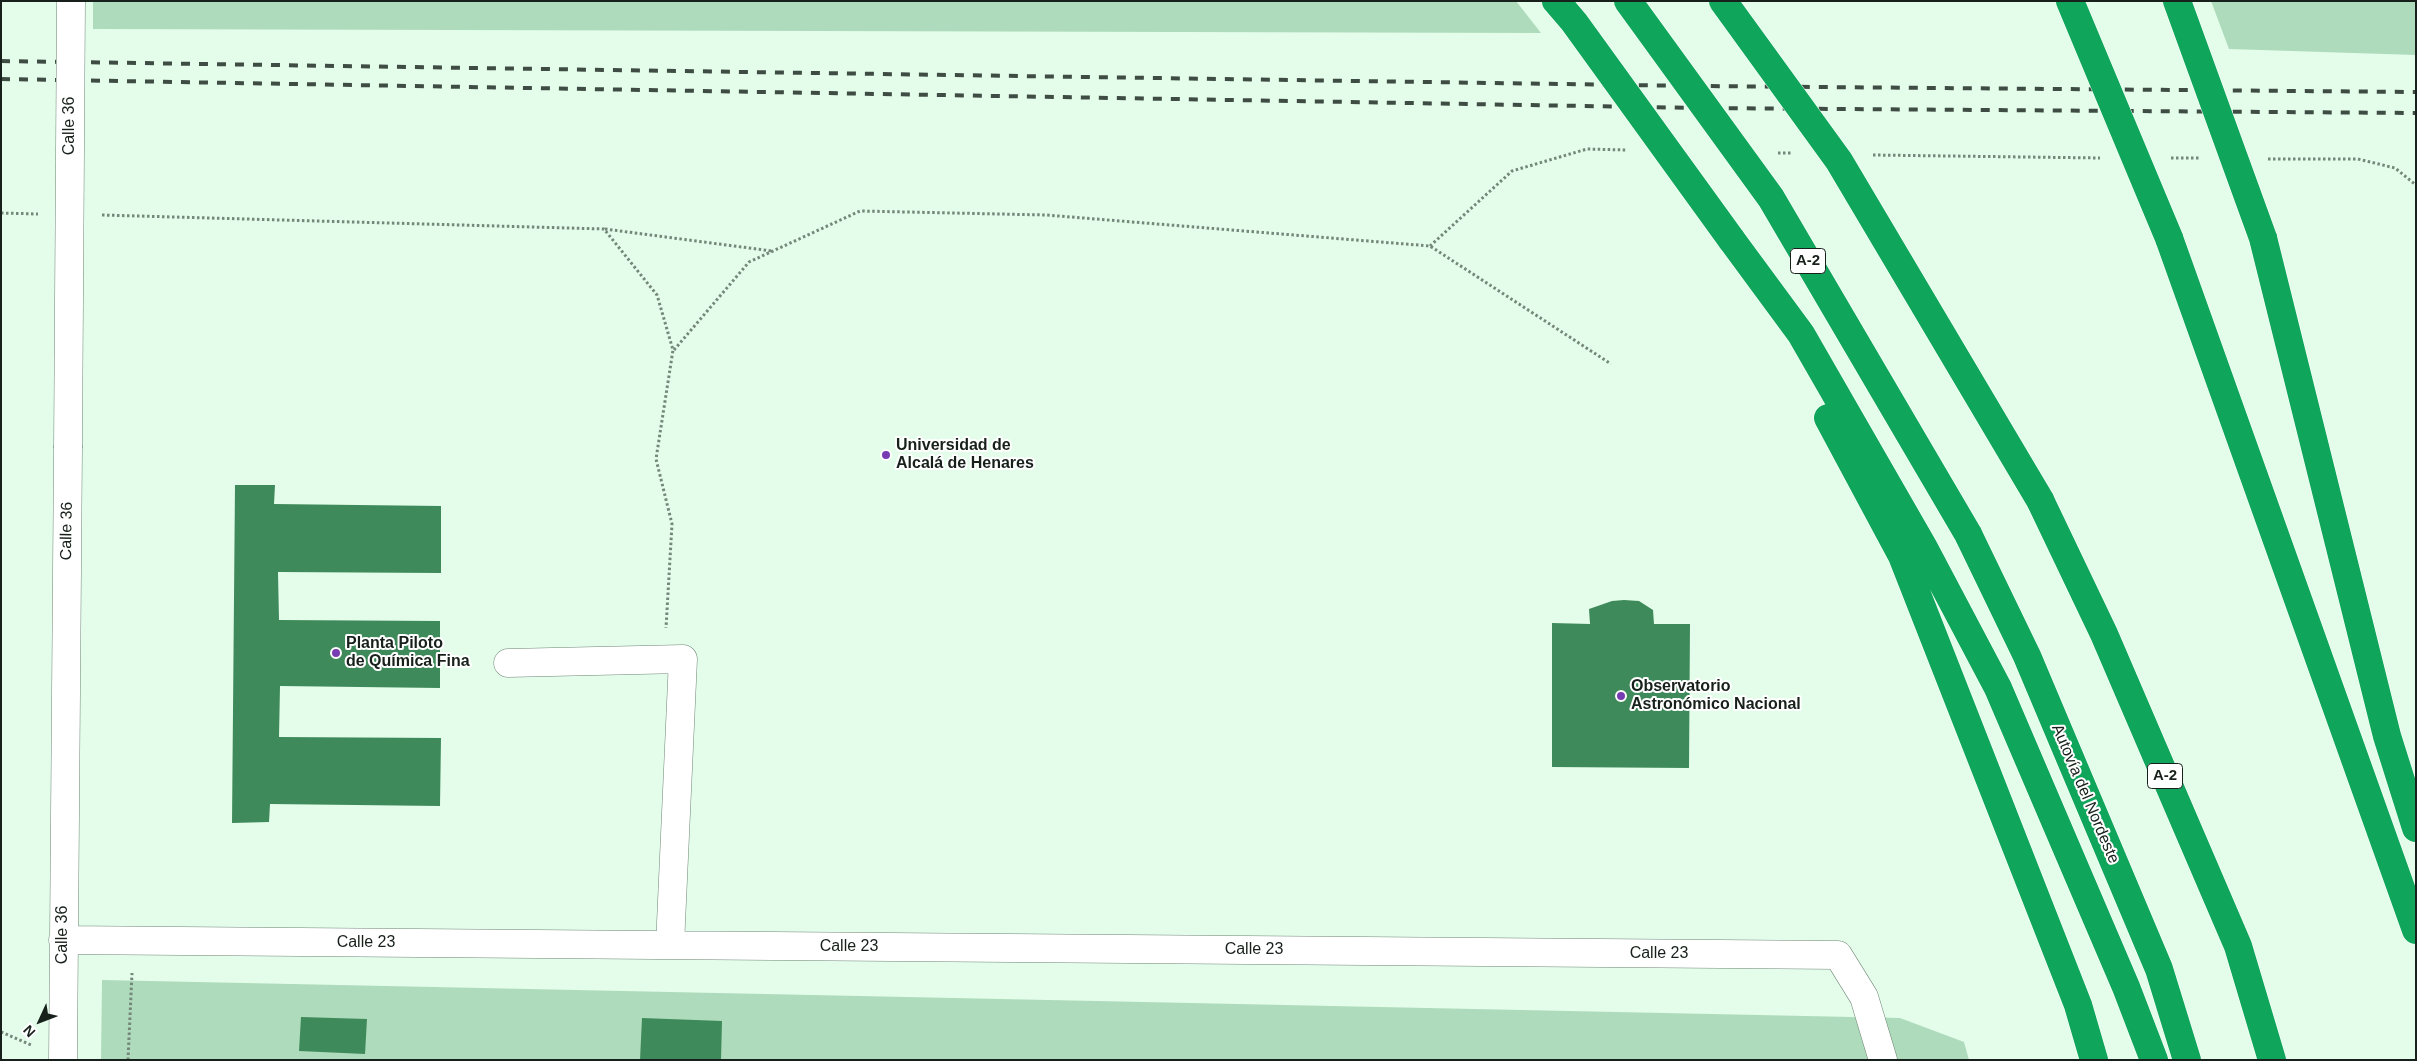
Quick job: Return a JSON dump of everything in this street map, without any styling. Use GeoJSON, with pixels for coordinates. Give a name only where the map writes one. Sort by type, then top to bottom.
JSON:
{"type":"FeatureCollection","features":[{"type":"Feature","properties":{"kind":"highway"},"geometry":{"type":"LineString","coordinates":[[1556,1],[1574,22],[1731,240],[1913,552],[1998,688],[2126,987],[2154,1060]]}},
{"type":"Feature","properties":{"kind":"highway","name":"Autovía del Nordeste"},"geometry":{"type":"LineString","coordinates":[[1628,1],[1771,198],[1968,534],[2027,656],[2159,969],[2186,1060]]}},
{"type":"Feature","properties":{"kind":"highway","name":"A-2"},"geometry":{"type":"LineString","coordinates":[[1723,1],[1839,161],[2040,500],[2104,634],[2238,946],[2272,1060]]}},
{"type":"Feature","properties":{"kind":"highway"},"geometry":{"type":"LineString","coordinates":[[2070,1],[2169,238],[2416,930]]}},
{"type":"Feature","properties":{"kind":"highway"},"geometry":{"type":"LineString","coordinates":[[2176,1],[2263,238],[2387,736],[2416,828]]}},
{"type":"Feature","properties":{"kind":"highway"},"geometry":{"type":"LineString","coordinates":[[1913,552],[2078,1005],[2094,1060]]}},
{"type":"Feature","properties":{"kind":"street","name":"Calle 36"},"geometry":{"type":"LineString","coordinates":[[63,1060],[71,1]]}},
{"type":"Feature","properties":{"kind":"street"},"geometry":{"type":"LineString","coordinates":[[508,664],[684,658],[670,945]]}},
{"type":"Feature","properties":{"kind":"street","name":"Calle 23"},"geometry":{"type":"LineString","coordinates":[[63,940],[1838,955],[1864,997],[1883,1060]]}},
{"type":"Feature","properties":{"kind":"path"},"geometry":{"type":"LineString","coordinates":[[1430,246],[1512,171],[1587,149],[1637,150]]}},
{"type":"Feature","properties":{"kind":"path"},"geometry":{"type":"LineString","coordinates":[[1776,153],[1796,154]]}},
{"type":"Feature","properties":{"kind":"path"},"geometry":{"type":"LineString","coordinates":[[1866,155],[2103,158]]}},
{"type":"Feature","properties":{"kind":"path"},"geometry":{"type":"LineString","coordinates":[[2162,158],[2201,158]]}},
{"type":"Feature","properties":{"kind":"path"},"geometry":{"type":"LineString","coordinates":[[2260,158],[2358,159],[2395,168],[2416,185]]}},
{"type":"Feature","properties":{"kind":"path"},"geometry":{"type":"LineString","coordinates":[[673,350],[749,262],[860,211],[1046,215],[1430,246],[1611,364]]}},
{"type":"Feature","properties":{"kind":"path"},"geometry":{"type":"LineString","coordinates":[[1,213],[40,214]]}},
{"type":"Feature","properties":{"kind":"path"},"geometry":{"type":"LineString","coordinates":[[97,215],[604,229],[772,251]]}},
{"type":"Feature","properties":{"kind":"path"},"geometry":{"type":"LineString","coordinates":[[604,229],[656,295],[673,350],[656,459],[672,524],[664,659]]}},
{"type":"Feature","properties":{"kind":"path"},"geometry":{"type":"LineString","coordinates":[[128,1060],[134,941]]}},
{"type":"Feature","properties":{"kind":"green space"},"geometry":{"type":"Polygon","coordinates":[[[93,1],[1516,1],[1541,33],[93,29],[93,1]]]}},
{"type":"Feature","properties":{"kind":"green space"},"geometry":{"type":"Polygon","coordinates":[[[2211,1],[2416,1],[2416,55],[2229,49],[2211,1]]]}},
{"type":"Feature","properties":{"kind":"green space"},"geometry":{"type":"Polygon","coordinates":[[[102,980],[1900,1018],[1964,1042],[1969,1060],[101,1060],[102,980]]]}},
{"type":"Feature","properties":{"kind":"building","name":"Planta Piloto de Química Fina"},"geometry":{"type":"Polygon","coordinates":[[[235,485],[275,485],[274,504],[441,506],[441,573],[278,572],[279,620],[440,621],[440,688],[280,686],[279,737],[441,738],[440,806],[270,804],[269,822],[232,823],[235,485]]]}},
{"type":"Feature","properties":{"kind":"building","name":"Observatorio Astronómico Nacional"},"geometry":{"type":"Polygon","coordinates":[[[1612,601],[1639,601],[1653,610],[1654,624],[1690,624],[1689,768],[1552,767],[1552,623],[1590,624],[1589,609],[1612,601]]]}},
{"type":"Feature","properties":{"kind":"building"},"geometry":{"type":"Polygon","coordinates":[[[301,1017],[367,1019],[365,1054],[299,1051],[301,1017]]]}},
{"type":"Feature","properties":{"kind":"building"},"geometry":{"type":"Polygon","coordinates":[[[642,1018],[722,1021],[721,1060],[640,1060],[642,1018]]]}},
{"type":"Feature","properties":{"kind":"railway"},"geometry":{"type":"LineString","coordinates":[[1,61],[1696,86],[2416,92]]}},
{"type":"Feature","properties":{"kind":"railway"},"geometry":{"type":"LineString","coordinates":[[1,79],[1701,108],[2416,113]]}},
{"type":"Feature","properties":{"kind":"place","name":"Universidad de Alcalá de Henares"},"geometry":{"type":"Point","coordinates":[886,455]}},
{"type":"Feature","properties":{"kind":"place","name":"Planta Piloto de Química Fina"},"geometry":{"type":"Point","coordinates":[336,653]}},
{"type":"Feature","properties":{"kind":"place","name":"Observatorio Astronómico Nacional"},"geometry":{"type":"Point","coordinates":[1621,696]}}]}
